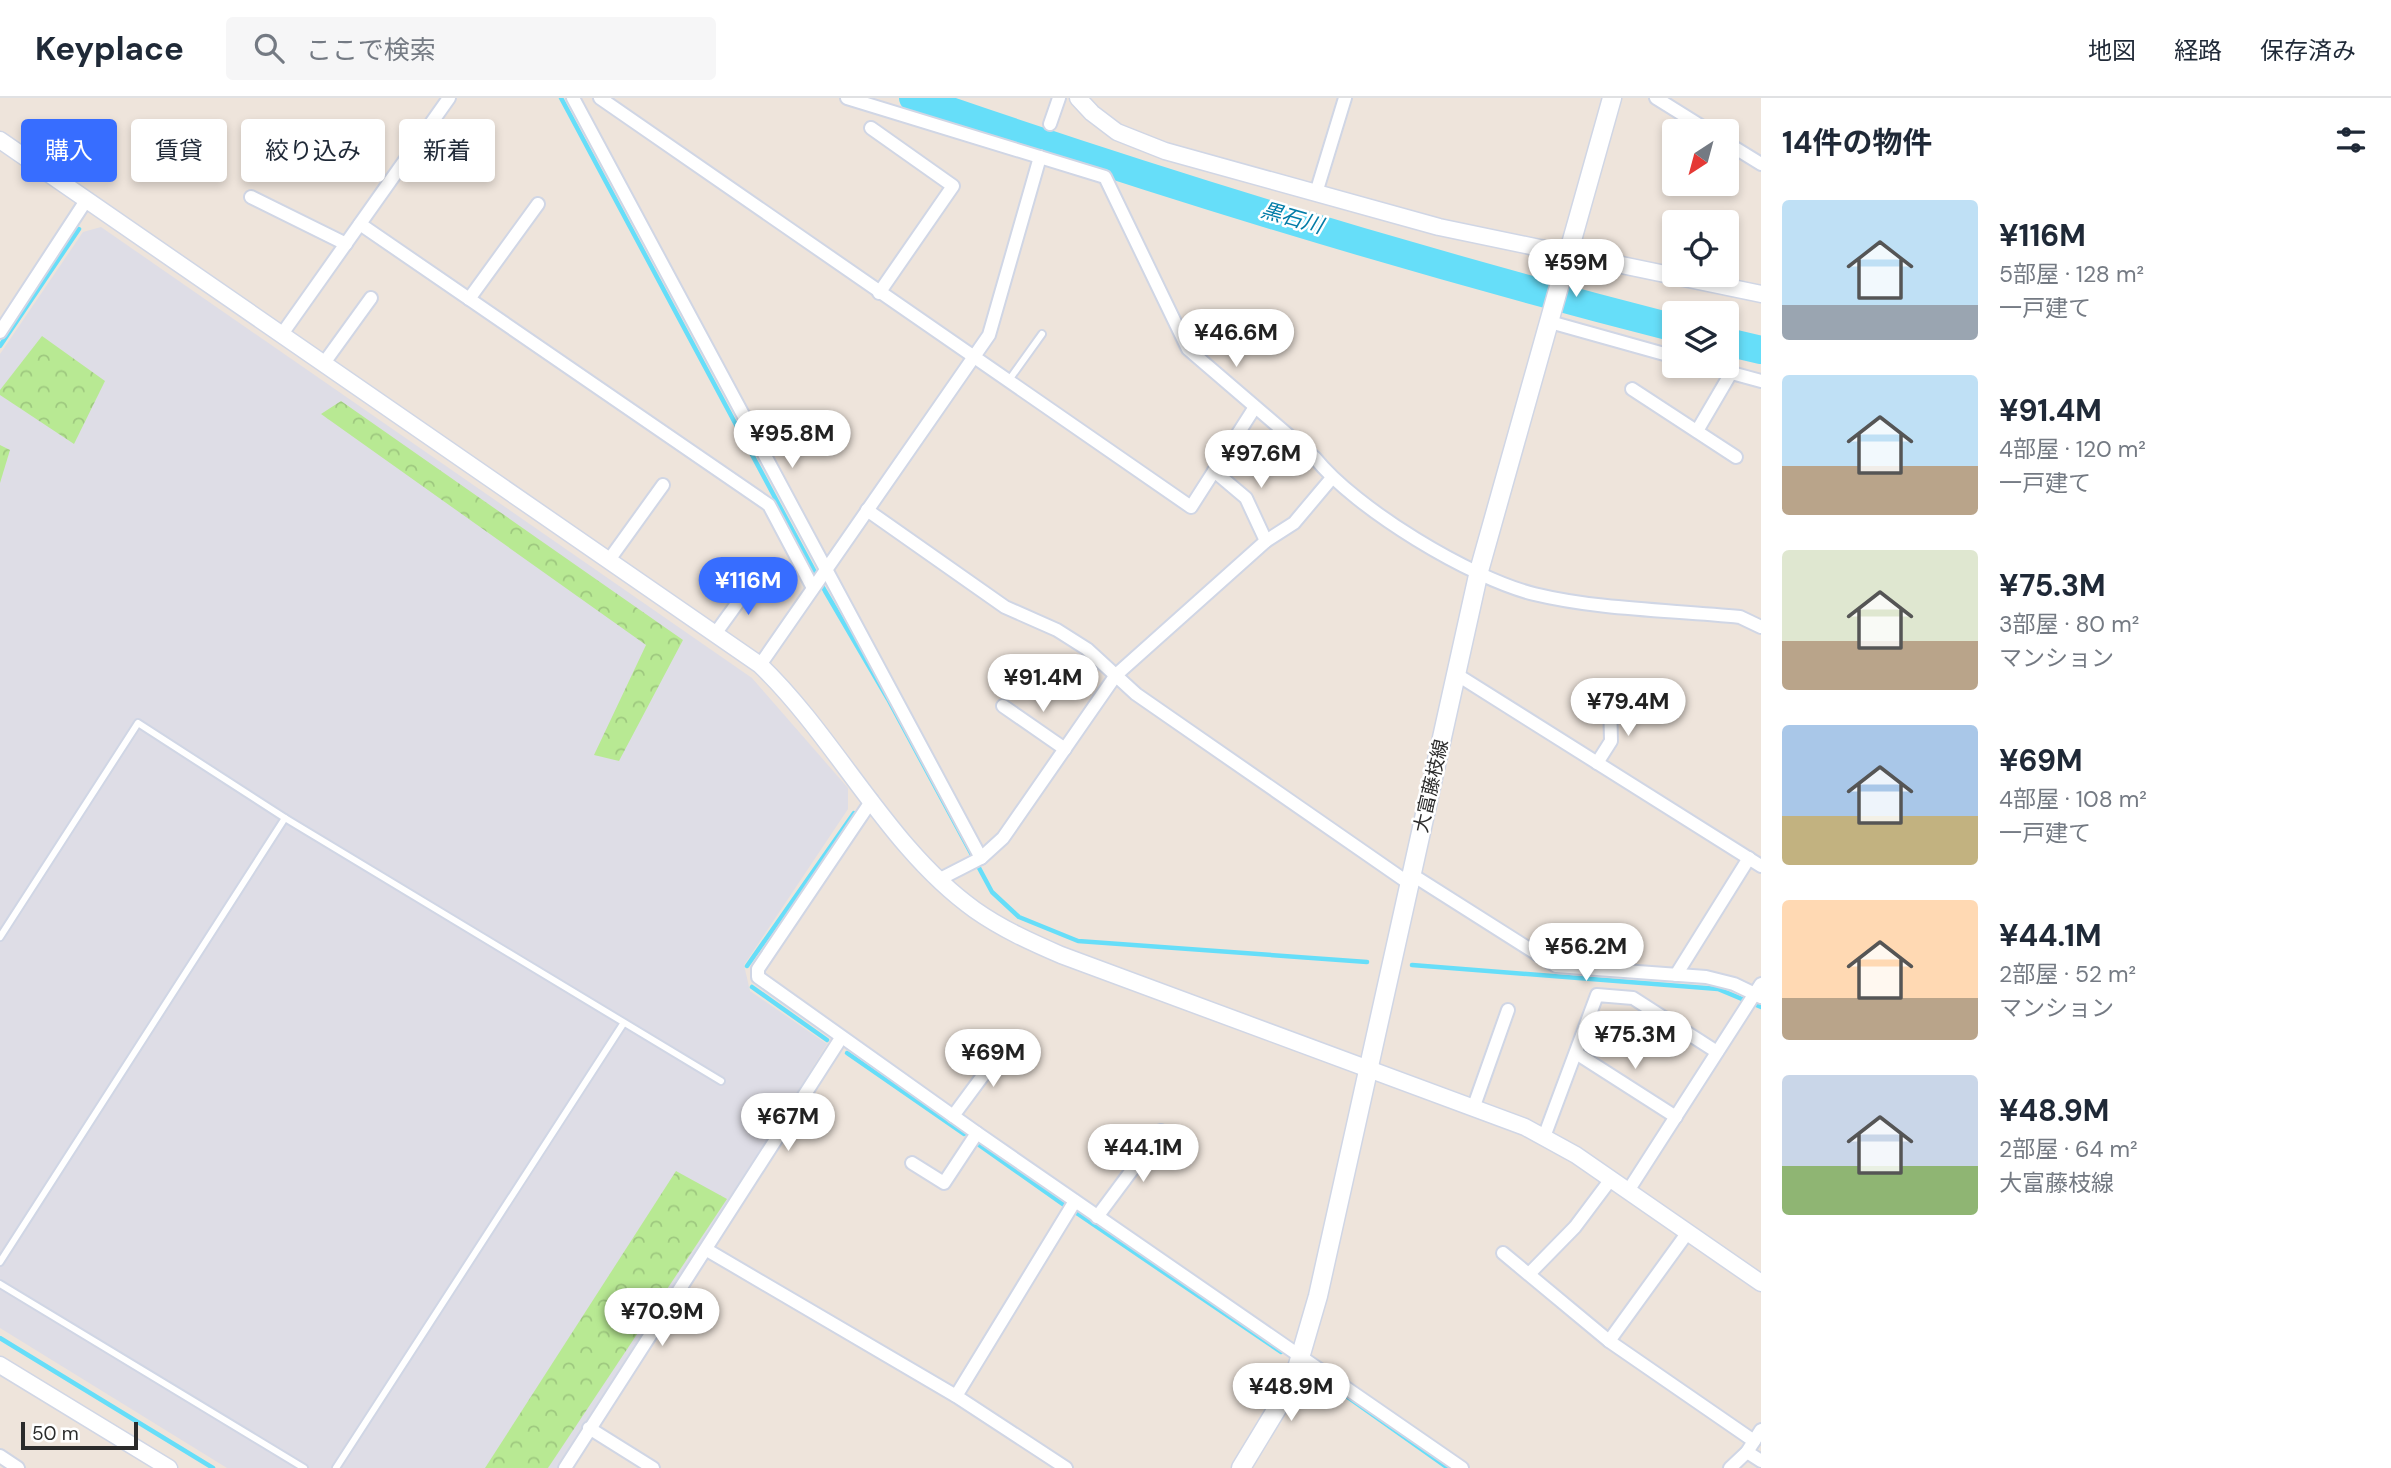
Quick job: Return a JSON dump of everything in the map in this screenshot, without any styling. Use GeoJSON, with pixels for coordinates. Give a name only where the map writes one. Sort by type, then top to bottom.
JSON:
{"type":"FeatureCollection","features":[{"type":"Feature","properties":{"kind":"main road","name":"大富藤枝線"},"geometry":{"type":"LineString","coordinates":[[1241,1468],[1284,1397],[1301,1357],[1318,1296],[1479,571],[1612,98]]}},
{"type":"Feature","properties":{"kind":"street"},"geometry":{"type":"LineString","coordinates":[[282,334],[449,98]]}},
{"type":"Feature","properties":{"kind":"street"},"geometry":{"type":"LineString","coordinates":[[573,98],[820,578],[977,860]]}},
{"type":"Feature","properties":{"kind":"street"},"geometry":{"type":"LineString","coordinates":[[600,98],[972,358],[1191,507],[1255,407]]}},
{"type":"Feature","properties":{"kind":"street"},"geometry":{"type":"LineString","coordinates":[[846,98],[1105,177],[1188,349],[1315,458],[1331,479],[1387,522],[1479,571],[1533,594],[1574,601],[1740,617],[1761,627]]}},
{"type":"Feature","properties":{"kind":"street"},"geometry":{"type":"LineString","coordinates":[[1051,124],[1059,98]]}},
{"type":"Feature","properties":{"kind":"street"},"geometry":{"type":"LineString","coordinates":[[1078,98],[1091,113],[1129,136],[1165,151],[1439,227],[1761,294]]}},
{"type":"Feature","properties":{"kind":"street"},"geometry":{"type":"LineString","coordinates":[[1316,193],[1345,98]]}},
{"type":"Feature","properties":{"kind":"street"},"geometry":{"type":"LineString","coordinates":[[1656,98],[1690,119]]}},
{"type":"Feature","properties":{"kind":"street"},"geometry":{"type":"LineString","coordinates":[[871,128],[953,186],[879,293]]}},
{"type":"Feature","properties":{"kind":"street"},"geometry":{"type":"LineString","coordinates":[[0,140],[760,665],[789,693],[873,800],[940,879],[975,910],[1031,942],[1198,1008],[1475,1106],[1544,1137],[1759,1278]]}},
{"type":"Feature","properties":{"kind":"street"},"geometry":{"type":"LineString","coordinates":[[1740,151],[1761,164]]}},
{"type":"Feature","properties":{"kind":"street"},"geometry":{"type":"LineString","coordinates":[[760,665],[989,335],[1040,157]]}},
{"type":"Feature","properties":{"kind":"street"},"geometry":{"type":"LineString","coordinates":[[251,197],[346,244]]}},
{"type":"Feature","properties":{"kind":"street"},"geometry":{"type":"LineString","coordinates":[[0,332],[87,199]]}},
{"type":"Feature","properties":{"kind":"street"},"geometry":{"type":"LineString","coordinates":[[469,299],[537,204]]}},
{"type":"Feature","properties":{"kind":"street"},"geometry":{"type":"LineString","coordinates":[[360,224],[769,505],[820,578]]}},
{"type":"Feature","properties":{"kind":"street"},"geometry":{"type":"LineString","coordinates":[[324,363],[371,298]]}},
{"type":"Feature","properties":{"kind":"street"},"geometry":{"type":"LineString","coordinates":[[1550,319],[1662,353]]}},
{"type":"Feature","properties":{"kind":"street"},"geometry":{"type":"LineString","coordinates":[[1739,375],[1761,382]]}},
{"type":"Feature","properties":{"kind":"street"},"geometry":{"type":"LineString","coordinates":[[1697,431],[1728,378]]}},
{"type":"Feature","properties":{"kind":"street"},"geometry":{"type":"LineString","coordinates":[[1632,389],[1736,457]]}},
{"type":"Feature","properties":{"kind":"street"},"geometry":{"type":"LineString","coordinates":[[1214,471],[1246,498],[1266,541]]}},
{"type":"Feature","properties":{"kind":"street"},"geometry":{"type":"LineString","coordinates":[[940,879],[977,860],[1003,838],[1116,675],[1266,541],[1294,523],[1331,479]]}},
{"type":"Feature","properties":{"kind":"street"},"geometry":{"type":"LineString","coordinates":[[609,560],[663,485]]}},
{"type":"Feature","properties":{"kind":"street"},"geometry":{"type":"LineString","coordinates":[[867,510],[1005,607],[1057,630],[1087,649],[1136,694],[1410,879],[1556,966],[1706,977],[1755,996],[1628,1191]]}},
{"type":"Feature","properties":{"kind":"street"},"geometry":{"type":"LineString","coordinates":[[715,634],[754,580]]}},
{"type":"Feature","properties":{"kind":"street"},"geometry":{"type":"LineString","coordinates":[[1456,674],[1755,862],[1676,975]]}},
{"type":"Feature","properties":{"kind":"street"},"geometry":{"type":"LineString","coordinates":[[1597,763],[1611,741],[1610,700]]}},
{"type":"Feature","properties":{"kind":"street"},"geometry":{"type":"LineString","coordinates":[[1003,706],[1065,749]]}},
{"type":"Feature","properties":{"kind":"street"},"geometry":{"type":"LineString","coordinates":[[873,800],[758,969],[758,977],[1097,1217],[1462,1468]]}},
{"type":"Feature","properties":{"kind":"street"},"geometry":{"type":"LineString","coordinates":[[1544,1137],[1597,995],[1633,998],[1717,1052]]}},
{"type":"Feature","properties":{"kind":"street"},"geometry":{"type":"LineString","coordinates":[[1475,1106],[1508,1010]]}},
{"type":"Feature","properties":{"kind":"street"},"geometry":{"type":"LineString","coordinates":[[565,1468],[841,1038]]}},
{"type":"Feature","properties":{"kind":"street"},"geometry":{"type":"LineString","coordinates":[[953,1116],[1006,1043]]}},
{"type":"Feature","properties":{"kind":"street"},"geometry":{"type":"LineString","coordinates":[[1576,1053],[1676,1117]]}},
{"type":"Feature","properties":{"kind":"street"},"geometry":{"type":"LineString","coordinates":[[1097,1217],[1161,1130]]}},
{"type":"Feature","properties":{"kind":"street"},"geometry":{"type":"LineString","coordinates":[[912,1163],[944,1183],[977,1133]]}},
{"type":"Feature","properties":{"kind":"street"},"geometry":{"type":"LineString","coordinates":[[1529,1274],[1575,1227],[1611,1179]]}},
{"type":"Feature","properties":{"kind":"street"},"geometry":{"type":"LineString","coordinates":[[956,1396],[1075,1201]]}},
{"type":"Feature","properties":{"kind":"street"},"geometry":{"type":"LineString","coordinates":[[1609,1341],[1688,1232]]}},
{"type":"Feature","properties":{"kind":"street"},"geometry":{"type":"LineString","coordinates":[[707,1250],[956,1396],[1066,1468]]}},
{"type":"Feature","properties":{"kind":"street"},"geometry":{"type":"LineString","coordinates":[[1503,1252],[1609,1341],[1754,1441],[1761,1461]]}},
{"type":"Feature","properties":{"kind":"street"},"geometry":{"type":"LineString","coordinates":[[1,1366],[169,1468]]}},
{"type":"Feature","properties":{"kind":"street"},"geometry":{"type":"LineString","coordinates":[[589,1428],[653,1468]]}},
{"type":"Feature","properties":{"kind":"street"},"geometry":{"type":"LineString","coordinates":[[1730,1468],[1754,1441]]}},
{"type":"Feature","properties":{"kind":"street"},"geometry":{"type":"LineString","coordinates":[[0,1457],[19,1468]]}},
{"type":"Feature","properties":{"kind":"lane"},"geometry":{"type":"LineString","coordinates":[[1008,382],[1042,334]]}},
{"type":"Feature","properties":{"kind":"lane"},"geometry":{"type":"LineString","coordinates":[[0,937],[138,723],[285,818],[721,1082]]}},
{"type":"Feature","properties":{"kind":"lane"},"geometry":{"type":"LineString","coordinates":[[0,1262],[285,818]]}},
{"type":"Feature","properties":{"kind":"lane"},"geometry":{"type":"LineString","coordinates":[[335,1468],[623,1024]]}},
{"type":"Feature","properties":{"kind":"lane"},"geometry":{"type":"LineString","coordinates":[[0,1283],[304,1468]]}},
{"type":"Feature","properties":{"kind":"shaded area"},"geometry":{"type":"Polygon","coordinates":[[[101,227],[752,678],[848,788],[848,809],[744,965],[750,991],[827,1044],[563,1468],[227,1468],[0,1328],[0,354],[83,232],[101,227]]]}},
{"type":"Feature","properties":{"kind":"green space"},"geometry":{"type":"Polygon","coordinates":[[[42,336],[105,381],[74,444],[0,395],[0,390],[42,336]]]}},
{"type":"Feature","properties":{"kind":"green space"},"geometry":{"type":"Polygon","coordinates":[[[341,401],[683,640],[619,761],[594,755],[646,645],[321,414],[341,401]]]}},
{"type":"Feature","properties":{"kind":"green space"},"geometry":{"type":"Polygon","coordinates":[[[0,445],[10,450],[0,483],[0,445]]]}},
{"type":"Feature","properties":{"kind":"green space"},"geometry":{"type":"Polygon","coordinates":[[[676,1171],[727,1199],[548,1468],[485,1468],[676,1171]]]}},
{"type":"Feature","properties":{"kind":"waterway"},"geometry":{"type":"LineString","coordinates":[[561,98],[825,591],[888,699],[992,892],[1019,917],[1078,941],[1367,962]]}},
{"type":"Feature","properties":{"kind":"waterway","name":"黒石川"},"geometry":{"type":"LineString","coordinates":[[913,98],[1291,221],[1662,324]]}},
{"type":"Feature","properties":{"kind":"waterway"},"geometry":{"type":"LineString","coordinates":[[0,346],[79,229]]}},
{"type":"Feature","properties":{"kind":"waterway","name":"黒石川"},"geometry":{"type":"LineString","coordinates":[[1739,345],[1761,350]]}},
{"type":"Feature","properties":{"kind":"waterway"},"geometry":{"type":"LineString","coordinates":[[747,966],[854,813]]}},
{"type":"Feature","properties":{"kind":"waterway"},"geometry":{"type":"LineString","coordinates":[[1412,965],[1718,989],[1761,1007]]}},
{"type":"Feature","properties":{"kind":"waterway"},"geometry":{"type":"LineString","coordinates":[[752,987],[827,1040]]}},
{"type":"Feature","properties":{"kind":"waterway"},"geometry":{"type":"LineString","coordinates":[[847,1053],[964,1134]]}},
{"type":"Feature","properties":{"kind":"waterway"},"geometry":{"type":"LineString","coordinates":[[979,1145],[1064,1205]]}},
{"type":"Feature","properties":{"kind":"waterway"},"geometry":{"type":"LineString","coordinates":[[1078,1214],[1281,1352]]}},
{"type":"Feature","properties":{"kind":"waterway"},"geometry":{"type":"LineString","coordinates":[[0,1338],[213,1468]]}},
{"type":"Feature","properties":{"kind":"waterway"},"geometry":{"type":"LineString","coordinates":[[1322,1379],[1448,1468]]}}]}
